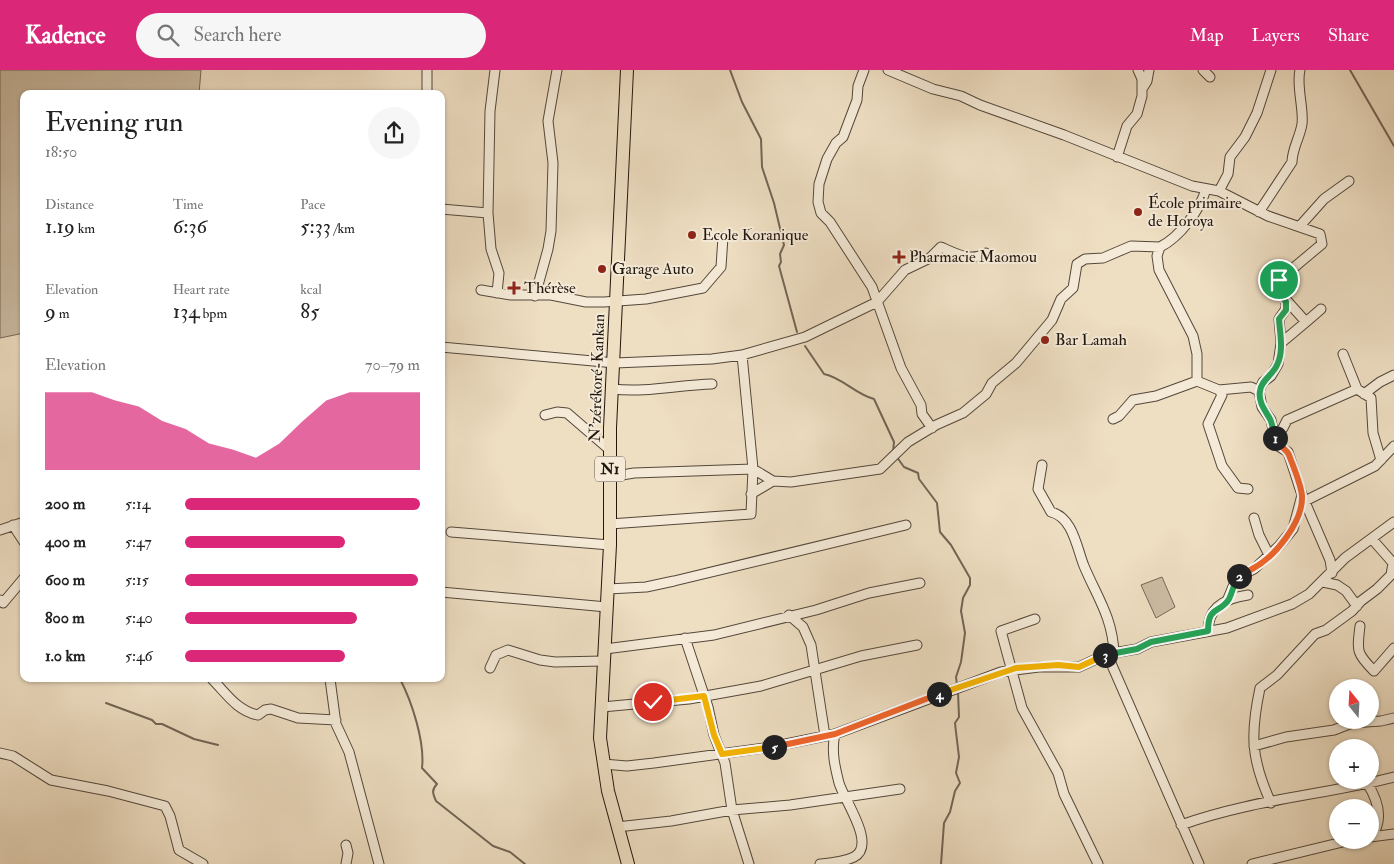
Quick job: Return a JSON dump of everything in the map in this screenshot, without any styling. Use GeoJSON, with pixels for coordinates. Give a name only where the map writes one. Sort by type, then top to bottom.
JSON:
{"type":"FeatureCollection","features":[{"type":"Feature","properties":{"kind":"highway","name":"N'zérékoré-Kankan"},"geometry":{"type":"LineString","coordinates":[[627,70],[615,363],[612,389],[610,546],[600,738],[602,764],[628,864]]}},
{"type":"Feature","properties":{"kind":"street"},"geometry":{"type":"LineString","coordinates":[[427,70],[427,90]]}},
{"type":"Feature","properties":{"kind":"street"},"geometry":{"type":"LineString","coordinates":[[495,70],[490,111],[488,213],[491,249],[499,273],[497,293]]}},
{"type":"Feature","properties":{"kind":"street"},"geometry":{"type":"LineString","coordinates":[[535,296],[551,231],[553,163],[548,121],[557,70]]}},
{"type":"Feature","properties":{"kind":"street"},"geometry":{"type":"LineString","coordinates":[[864,70],[858,86],[857,100],[843,137],[836,143],[827,159],[818,184],[818,202],[821,213],[830,222],[865,275],[902,368],[921,405],[922,414],[932,428]]}},
{"type":"Feature","properties":{"kind":"street"},"geometry":{"type":"LineString","coordinates":[[888,70],[933,89],[961,96],[1192,186],[1219,191],[1259,212],[1320,234],[1322,244],[1279,280],[1280,293],[1286,302],[1306,322]]}},
{"type":"Feature","properties":{"kind":"street"},"geometry":{"type":"LineString","coordinates":[[1138,70],[1142,90]]}},
{"type":"Feature","properties":{"kind":"street"},"geometry":{"type":"LineString","coordinates":[[1117,157],[1127,126],[1137,114],[1149,70]]}},
{"type":"Feature","properties":{"kind":"street"},"geometry":{"type":"LineString","coordinates":[[1203,70],[1210,76]]}},
{"type":"Feature","properties":{"kind":"street"},"geometry":{"type":"LineString","coordinates":[[1219,191],[1228,174],[1230,157],[1245,137],[1253,121],[1271,70]]}},
{"type":"Feature","properties":{"kind":"street"},"geometry":{"type":"LineString","coordinates":[[1259,212],[1292,162],[1292,155],[1302,122],[1299,99],[1302,91],[1298,78],[1300,70]]}},
{"type":"Feature","properties":{"kind":"street"},"geometry":{"type":"LineString","coordinates":[[1299,227],[1324,199],[1349,181]]}},
{"type":"Feature","properties":{"kind":"street"},"geometry":{"type":"LineString","coordinates":[[751,494],[774,481],[812,480],[880,469],[908,442],[963,413],[986,394],[992,382],[1016,363],[1052,320],[1061,299],[1074,288],[1077,264],[1085,259],[1103,258],[1131,246],[1160,247],[1170,242],[1202,203],[1206,189]]}},
{"type":"Feature","properties":{"kind":"street"},"geometry":{"type":"LineString","coordinates":[[445,208],[488,213]]}},
{"type":"Feature","properties":{"kind":"street"},"geometry":{"type":"LineString","coordinates":[[481,290],[535,296],[551,295],[586,302],[616,302],[703,288],[721,267],[723,237]]}},
{"type":"Feature","properties":{"kind":"street"},"geometry":{"type":"LineString","coordinates":[[445,347],[615,363],[712,360],[742,355],[805,337],[877,302],[905,270],[930,258],[941,247],[960,256],[977,258],[986,253]]}},
{"type":"Feature","properties":{"kind":"street"},"geometry":{"type":"LineString","coordinates":[[1160,247],[1157,256],[1158,270],[1193,336],[1197,354],[1197,381]]}},
{"type":"Feature","properties":{"kind":"street"},"geometry":{"type":"LineString","coordinates":[[1286,302],[1286,310],[1279,319],[1281,343],[1278,364],[1271,376],[1263,382],[1259,391],[1262,407],[1271,420],[1274,437],[1278,446],[1288,452],[1303,498],[1330,560],[1332,573]]}},
{"type":"Feature","properties":{"kind":"street"},"geometry":{"type":"LineString","coordinates":[[1281,343],[1322,309]]}},
{"type":"Feature","properties":{"kind":"street"},"geometry":{"type":"LineString","coordinates":[[1343,354],[1360,391],[1371,398],[1373,433],[1381,460]]}},
{"type":"Feature","properties":{"kind":"street"},"geometry":{"type":"LineString","coordinates":[[610,524],[751,514],[753,505],[751,494],[753,469],[742,355]]}},
{"type":"Feature","properties":{"kind":"street"},"geometry":{"type":"LineString","coordinates":[[1274,437],[1283,428],[1287,420],[1360,391],[1394,375]]}},
{"type":"Feature","properties":{"kind":"street"},"geometry":{"type":"LineString","coordinates":[[1112,419],[1119,416],[1133,400],[1156,396],[1197,381],[1219,390],[1251,387],[1259,391]]}},
{"type":"Feature","properties":{"kind":"street"},"geometry":{"type":"LineString","coordinates":[[612,389],[628,391],[660,390],[691,384],[712,384]]}},
{"type":"Feature","properties":{"kind":"street"},"geometry":{"type":"LineString","coordinates":[[1219,390],[1222,395],[1208,424],[1211,438],[1222,466],[1238,488],[1248,489]]}},
{"type":"Feature","properties":{"kind":"street"},"geometry":{"type":"LineString","coordinates":[[545,414],[566,413],[610,450]]}},
{"type":"Feature","properties":{"kind":"street"},"geometry":{"type":"LineString","coordinates":[[1303,498],[1359,476],[1381,460],[1394,446]]}},
{"type":"Feature","properties":{"kind":"street"},"geometry":{"type":"LineString","coordinates":[[1042,465],[1038,489],[1051,512],[1058,513],[1076,537],[1084,564],[1108,614],[1114,639],[1111,654],[1199,864]]}},
{"type":"Feature","properties":{"kind":"street"},"geometry":{"type":"LineString","coordinates":[[610,477],[634,473],[753,469],[774,481]]}},
{"type":"Feature","properties":{"kind":"street"},"geometry":{"type":"LineString","coordinates":[[1227,601],[1237,577],[1254,569],[1293,529],[1303,498]]}},
{"type":"Feature","properties":{"kind":"street"},"geometry":{"type":"LineString","coordinates":[[1254,518],[1259,535],[1269,555]]}},
{"type":"Feature","properties":{"kind":"street"},"geometry":{"type":"LineString","coordinates":[[602,764],[627,766],[771,748],[835,734],[932,696],[1010,670],[1058,665],[1079,667],[1111,654],[1137,649],[1151,642],[1227,628],[1292,604],[1309,594],[1345,558],[1394,522]]}},
{"type":"Feature","properties":{"kind":"street"},"geometry":{"type":"LineString","coordinates":[[0,530],[20,523]]}},
{"type":"Feature","properties":{"kind":"street"},"geometry":{"type":"LineString","coordinates":[[13,525],[20,536]]}},
{"type":"Feature","properties":{"kind":"street"},"geometry":{"type":"LineString","coordinates":[[608,589],[646,587],[906,525]]}},
{"type":"Feature","properties":{"kind":"street"},"geometry":{"type":"LineString","coordinates":[[451,532],[610,546]]}},
{"type":"Feature","properties":{"kind":"street"},"geometry":{"type":"LineString","coordinates":[[1271,802],[1256,766],[1254,746],[1257,706],[1263,684],[1277,675],[1315,634],[1326,630],[1392,577],[1394,563],[1372,540]]}},
{"type":"Feature","properties":{"kind":"street"},"geometry":{"type":"LineString","coordinates":[[1323,582],[1337,585],[1346,591],[1357,606]]}},
{"type":"Feature","properties":{"kind":"street"},"geometry":{"type":"LineString","coordinates":[[0,600],[3,603],[20,583]]}},
{"type":"Feature","properties":{"kind":"street"},"geometry":{"type":"LineString","coordinates":[[490,668],[496,655],[508,650],[540,660],[605,655],[685,638],[714,635],[789,615],[816,610],[869,593],[920,583]]}},
{"type":"Feature","properties":{"kind":"street"},"geometry":{"type":"LineString","coordinates":[[445,592],[607,607]]}},
{"type":"Feature","properties":{"kind":"street"},"geometry":{"type":"LineString","coordinates":[[1208,631],[1208,619],[1216,609],[1234,597],[1248,595]]}},
{"type":"Feature","properties":{"kind":"street"},"geometry":{"type":"LineString","coordinates":[[789,615],[803,627],[811,645],[825,736]]}},
{"type":"Feature","properties":{"kind":"street"},"geometry":{"type":"LineString","coordinates":[[1036,619],[1001,631],[1010,670],[1022,708],[1058,773],[1064,794],[1098,864]]}},
{"type":"Feature","properties":{"kind":"street"},"geometry":{"type":"LineString","coordinates":[[1360,626],[1357,647],[1365,662],[1374,672],[1394,648]]}},
{"type":"Feature","properties":{"kind":"street"},"geometry":{"type":"LineString","coordinates":[[685,638],[704,696],[714,735],[722,754],[728,779],[728,792],[732,810],[749,864]]}},
{"type":"Feature","properties":{"kind":"street"},"geometry":{"type":"LineString","coordinates":[[602,707],[704,696],[761,686],[861,656],[917,645]]}},
{"type":"Feature","properties":{"kind":"street"},"geometry":{"type":"LineString","coordinates":[[214,682],[230,701],[242,706],[249,713],[258,715],[265,710],[272,709],[298,718],[336,720]]}},
{"type":"Feature","properties":{"kind":"street"},"geometry":{"type":"LineString","coordinates":[[330,682],[336,720],[351,761],[379,864]]}},
{"type":"Feature","properties":{"kind":"street"},"geometry":{"type":"LineString","coordinates":[[1254,746],[1286,737],[1334,730],[1352,724],[1381,722],[1394,718]]}},
{"type":"Feature","properties":{"kind":"street"},"geometry":{"type":"LineString","coordinates":[[820,864],[854,857],[859,853],[863,841],[860,827],[844,798],[833,753],[835,734]]}},
{"type":"Feature","properties":{"kind":"street"},"geometry":{"type":"LineString","coordinates":[[0,753],[13,756],[51,780],[108,791],[165,806],[170,816],[179,850],[203,864]]}},
{"type":"Feature","properties":{"kind":"street"},"geometry":{"type":"LineString","coordinates":[[1379,780],[1394,777]]}},
{"type":"Feature","properties":{"kind":"street"},"geometry":{"type":"LineString","coordinates":[[617,827],[671,821],[732,810],[790,806],[900,789]]}},
{"type":"Feature","properties":{"kind":"street"},"geometry":{"type":"LineString","coordinates":[[1181,824],[1237,807],[1337,789]]}},
{"type":"Feature","properties":{"kind":"street"},"geometry":{"type":"LineString","coordinates":[[1379,836],[1394,834]]}},
{"type":"Feature","properties":{"kind":"street"},"geometry":{"type":"LineString","coordinates":[[346,845],[348,853],[346,864]]}},
{"type":"Feature","properties":{"kind":"street"},"geometry":{"type":"LineString","coordinates":[[1252,864],[1281,861],[1329,847]]}},
{"type":"Feature","properties":{"kind":"shaded area"},"geometry":{"type":"Polygon","coordinates":[[[0,70],[201,70],[199,90],[20,90],[20,334],[0,338],[0,70]]]}},
{"type":"Feature","properties":{"kind":"shaded area"},"geometry":{"type":"Polygon","coordinates":[[[1162,577],[1175,607],[1156,618],[1141,585],[1162,577]]]}},
{"type":"Feature","properties":{"kind":"waterway"},"geometry":{"type":"LineString","coordinates":[[730,70],[742,102],[761,139],[762,167],[774,203],[784,245],[780,254],[781,262],[779,266],[797,332]]}},
{"type":"Feature","properties":{"kind":"waterway"},"geometry":{"type":"LineString","coordinates":[[1350,70],[1394,146]]}},
{"type":"Feature","properties":{"kind":"waterway"},"geometry":{"type":"LineString","coordinates":[[805,346],[824,374],[874,399],[894,442],[893,452]]}},
{"type":"Feature","properties":{"kind":"waterway"},"geometry":{"type":"LineString","coordinates":[[896,456],[904,467],[918,473],[919,479],[937,503],[940,532],[951,545],[970,578],[970,585],[963,598],[961,611],[965,633],[961,662],[956,677],[957,685]]}},
{"type":"Feature","properties":{"kind":"waterway"},"geometry":{"type":"LineString","coordinates":[[401,682],[420,734],[422,768],[437,784],[433,792],[436,801],[493,846],[510,852],[525,864]]}},
{"type":"Feature","properties":{"kind":"waterway"},"geometry":{"type":"LineString","coordinates":[[941,864],[944,823],[950,812],[955,791],[960,783],[956,773],[959,757],[955,723],[959,717],[958,692]]}},
{"type":"Feature","properties":{"kind":"waterway"},"geometry":{"type":"LineString","coordinates":[[106,703],[152,720],[156,724],[162,724],[194,739],[218,745]]}},
{"type":"Feature","properties":{"kind":"place","name":"École primaire de Horoya"},"geometry":{"type":"Point","coordinates":[1138,212]}},
{"type":"Feature","properties":{"kind":"place","name":"Ecole Koranique"},"geometry":{"type":"Point","coordinates":[692,235]}},
{"type":"Feature","properties":{"kind":"place","name":"Pharmacie Maomou"},"geometry":{"type":"Point","coordinates":[899,257]}},
{"type":"Feature","properties":{"kind":"place","name":"Garage Auto"},"geometry":{"type":"Point","coordinates":[602,269]}},
{"type":"Feature","properties":{"kind":"place","name":"Thérèse"},"geometry":{"type":"Point","coordinates":[514,288]}},
{"type":"Feature","properties":{"kind":"place","name":"Bar Lamah"},"geometry":{"type":"Point","coordinates":[1045,340]}},
{"type":"Feature","properties":{"kind":"route"},"geometry":{"type":"LineString","coordinates":[[653,702],[704,696],[714,735],[722,754],[771,748],[835,734],[886,716],[932,696],[960,688],[1001,672],[1016,668],[1058,665],[1079,667],[1107,654],[1137,649],[1151,642],[1175,639],[1208,631],[1208,619],[1216,609],[1227,601],[1237,577],[1254,569],[1279,546],[1293,529],[1299,513],[1302,495],[1296,476],[1288,452],[1278,446],[1275,440],[1271,420],[1262,407],[1259,391],[1263,382],[1271,376],[1278,364],[1281,343],[1279,319],[1286,310],[1286,302],[1280,293],[1279,280]]}}]}
